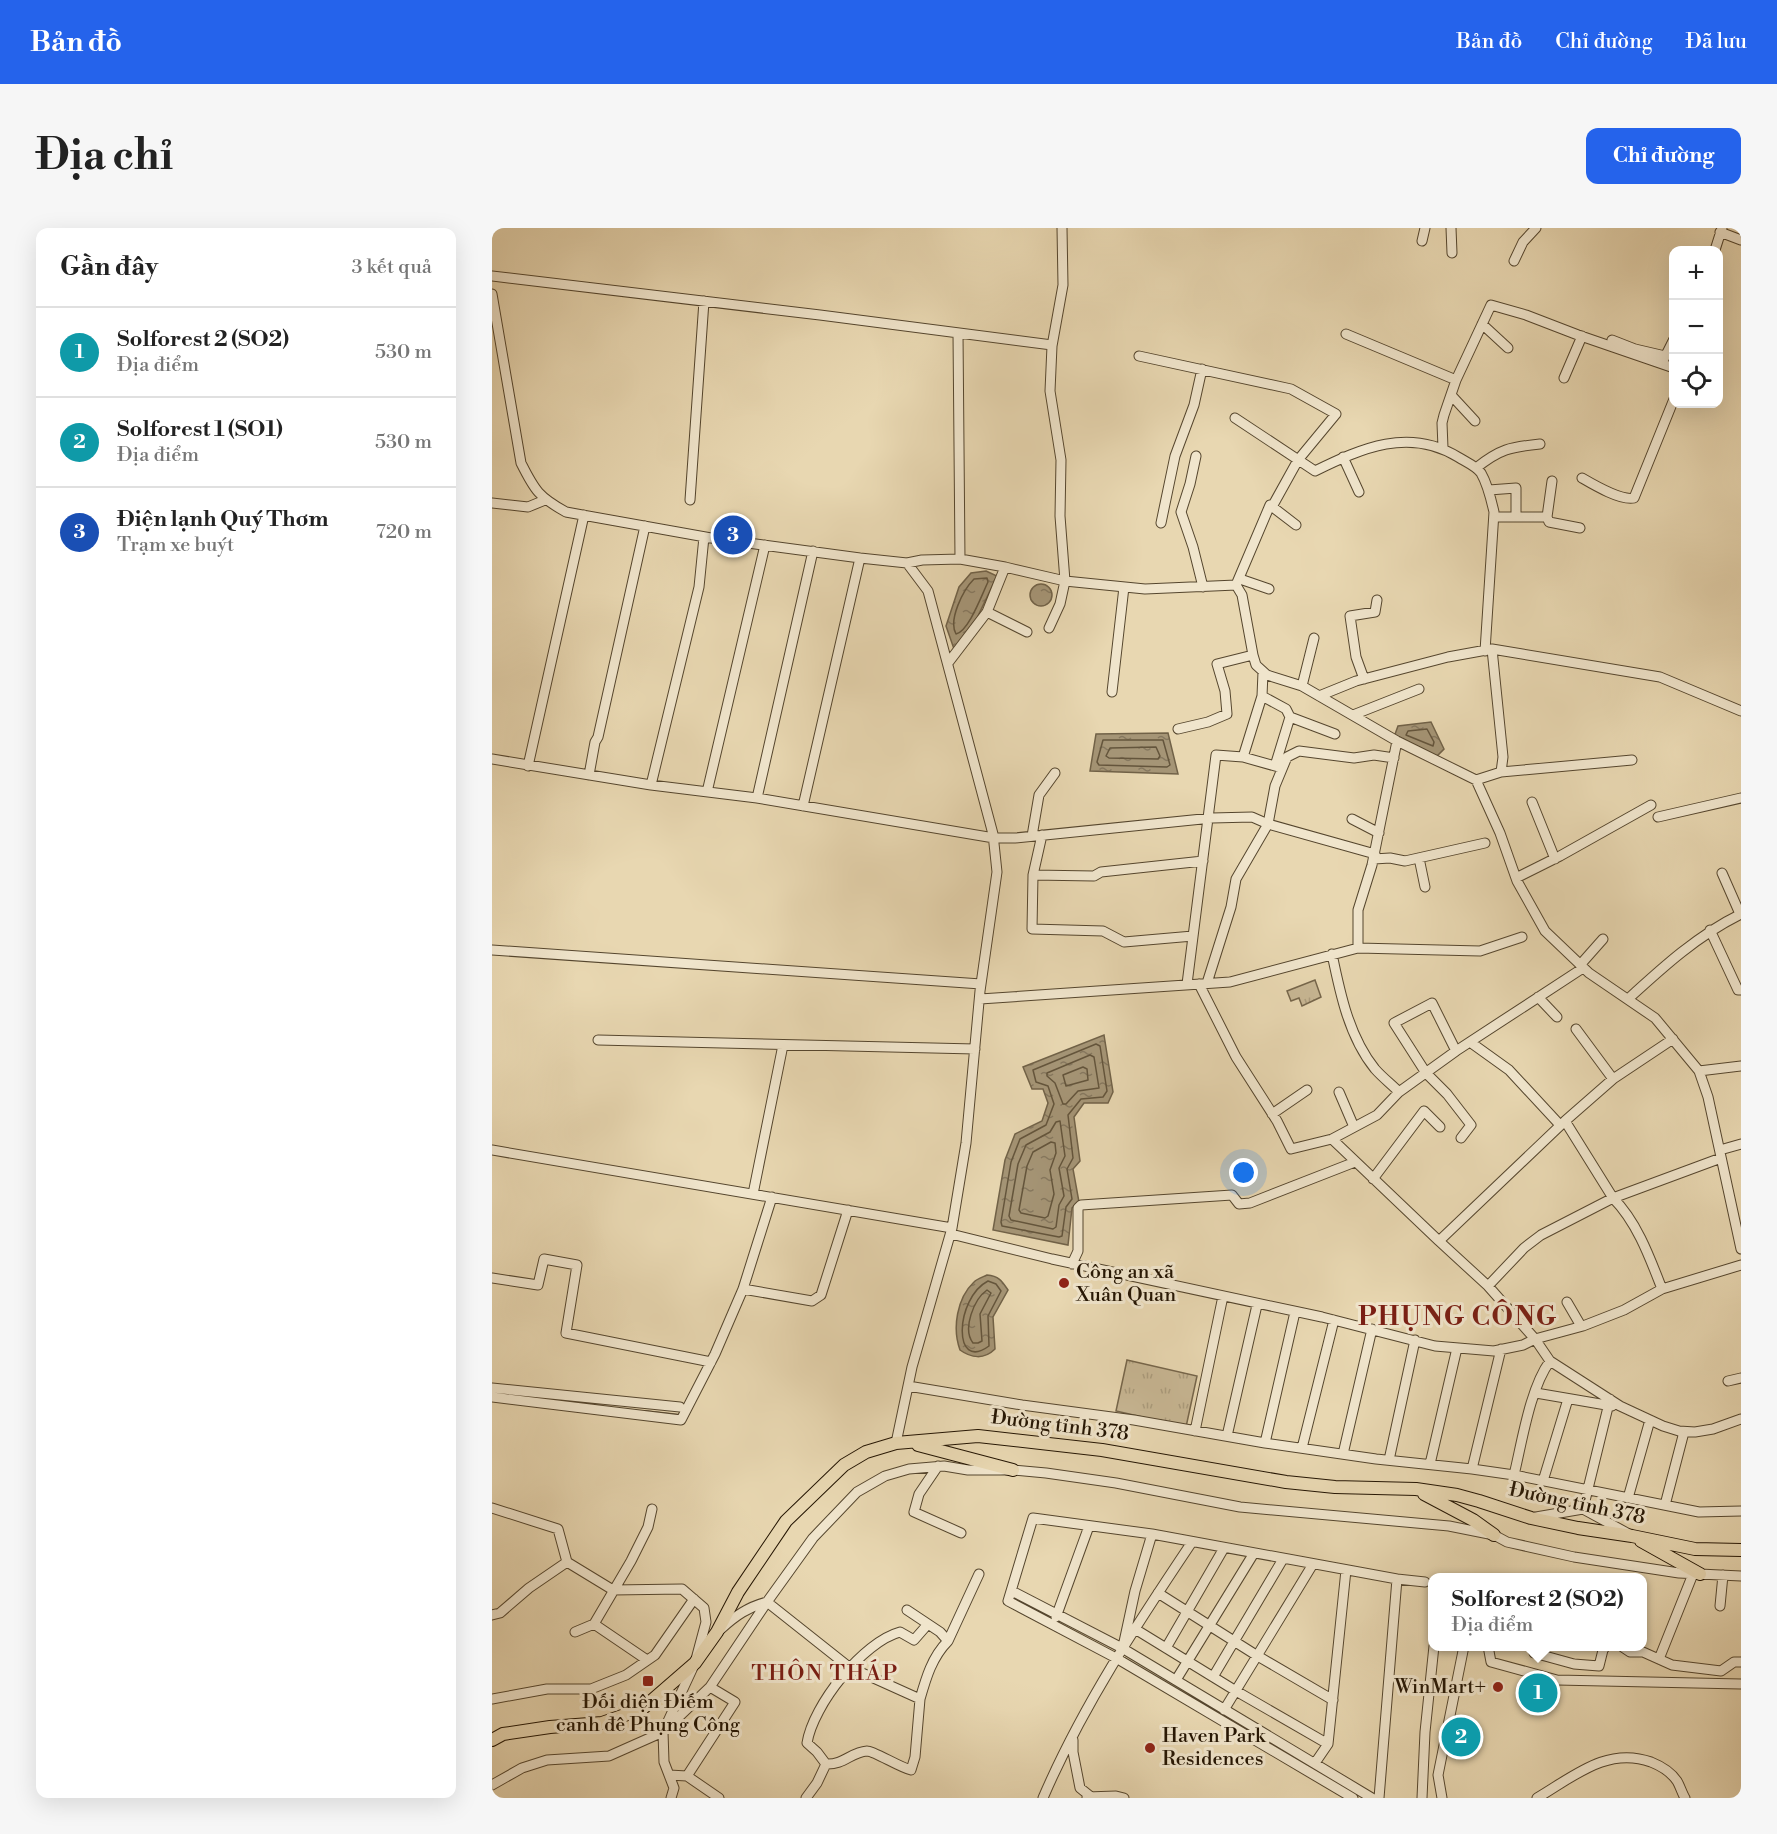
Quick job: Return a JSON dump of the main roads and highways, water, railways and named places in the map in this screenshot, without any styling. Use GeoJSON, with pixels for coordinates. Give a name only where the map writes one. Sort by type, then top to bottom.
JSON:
{"type":"FeatureCollection","features":[{"type":"Feature","properties":{"kind":"main road","name":"Đường tỉnh 378"},"geometry":{"type":"LineString","coordinates":[[493,1739],[503,1734],[602,1723],[642,1709],[695,1663],[717,1632],[738,1592],[786,1521],[844,1464],[866,1452],[896,1443],[978,1436],[1102,1450],[1286,1482],[1335,1487],[1416,1489],[1479,1501],[1531,1518],[1695,1549],[1741,1550]]}},
{"type":"Feature","properties":{"kind":"main road"},"geometry":{"type":"LineString","coordinates":[[909,1442],[1013,1470]]}},
{"type":"Feature","properties":{"kind":"main road"},"geometry":{"type":"LineString","coordinates":[[1416,1489],[1473,1520],[1494,1535]]}},
{"type":"Feature","properties":{"kind":"main road"},"geometry":{"type":"LineString","coordinates":[[1632,1536],[1697,1574]]}},
{"type":"Feature","properties":{"kind":"water"},"geometry":{"type":"Polygon","coordinates":[[[986,571],[997,576],[977,618],[954,649],[946,626],[959,587],[971,573],[986,571]]]}},
{"type":"Feature","properties":{"kind":"water"},"geometry":{"type":"Polygon","coordinates":[[[1041,584],[1049,587],[1052,595],[1049,603],[1041,606],[1033,603],[1030,595],[1033,587],[1041,584]]]}},
{"type":"Feature","properties":{"kind":"water"},"geometry":{"type":"Polygon","coordinates":[[[1431,722],[1444,749],[1437,756],[1394,737],[1398,726],[1431,722]]]}},
{"type":"Feature","properties":{"kind":"water"},"geometry":{"type":"Polygon","coordinates":[[[1168,733],[1178,774],[1090,771],[1096,734],[1168,733]]]}},
{"type":"Feature","properties":{"kind":"water"},"geometry":{"type":"Polygon","coordinates":[[[1104,1035],[1113,1092],[1108,1103],[1084,1103],[1074,1117],[1080,1161],[1073,1169],[1079,1202],[1072,1208],[1068,1245],[993,1230],[1005,1160],[1015,1134],[1042,1121],[1048,1103],[1043,1089],[1032,1089],[1023,1067],[1104,1035]]]}},
{"type":"Feature","properties":{"kind":"water"},"geometry":{"type":"Polygon","coordinates":[[[987,1275],[1000,1280],[1008,1290],[993,1317],[995,1349],[986,1355],[973,1356],[960,1350],[956,1323],[960,1305],[968,1289],[975,1281],[987,1275]]]}},
{"type":"Feature","properties":{"kind":"waterway"},"geometry":{"type":"LineString","coordinates":[[645,1411],[681,1415]]}},
{"type":"Feature","properties":{"kind":"place","name":"Điện lạnh Quý Thơm"},"geometry":{"type":"Point","coordinates":[733,535]}},
{"type":"Feature","properties":{"kind":"place","name":"Công an xã Xuân Quan"},"geometry":{"type":"Point","coordinates":[1064,1283]}},
{"type":"Feature","properties":{"kind":"place","name":"Đối diện Điếm canh đê Phụng Công"},"geometry":{"type":"Point","coordinates":[648,1681]}},
{"type":"Feature","properties":{"kind":"place","name":"WinMart+"},"geometry":{"type":"Point","coordinates":[1498,1687]}},
{"type":"Feature","properties":{"kind":"place","name":"Solforest 2 (SO2)"},"geometry":{"type":"Point","coordinates":[1538,1693]}},
{"type":"Feature","properties":{"kind":"place","name":"Solforest 1 (SO1)"},"geometry":{"type":"Point","coordinates":[1461,1737]}},
{"type":"Feature","properties":{"kind":"place","name":"Haven Park Residences"},"geometry":{"type":"Point","coordinates":[1150,1748]}},
{"type":"Feature","properties":{"kind":"district","name":"PHỤNG CÔNG"},"geometry":{"type":"Point","coordinates":[1458,1317]}},
{"type":"Feature","properties":{"kind":"district","name":"THÔN THÁP"},"geometry":{"type":"Point","coordinates":[825,1673]}}]}
